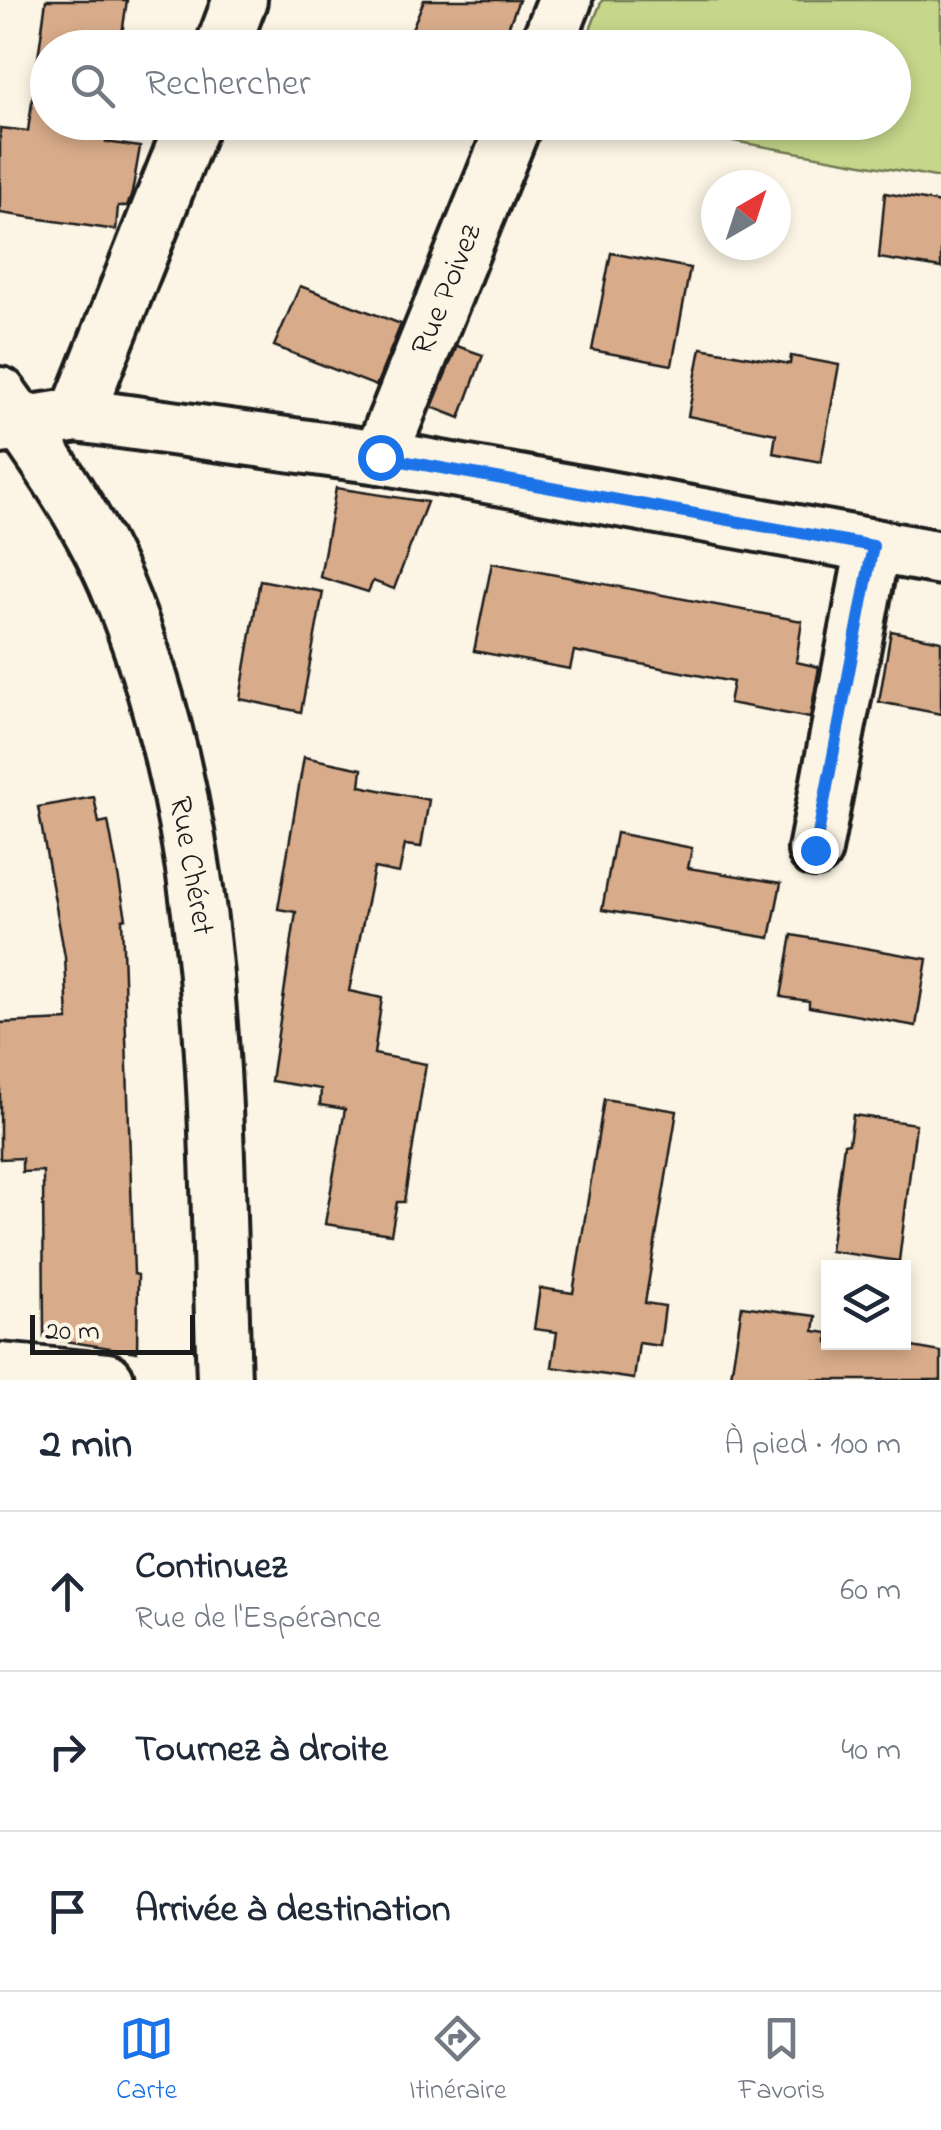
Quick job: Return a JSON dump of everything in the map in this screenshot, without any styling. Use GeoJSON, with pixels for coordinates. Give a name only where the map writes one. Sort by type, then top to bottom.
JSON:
{"type":"FeatureCollection","features":[{"type":"Feature","properties":{"kind":"street"},"geometry":{"type":"LineString","coordinates":[[229,30],[240,0]]}},
{"type":"Feature","properties":{"kind":"street"},"geometry":{"type":"LineString","coordinates":[[553,30],[565,0]]}},
{"type":"Feature","properties":{"kind":"street"},"geometry":{"type":"LineString","coordinates":[[77,414],[186,140]]}},
{"type":"Feature","properties":{"kind":"street","name":"Rue Poivez"},"geometry":{"type":"LineString","coordinates":[[380,457],[509,140]]}},
{"type":"Feature","properties":{"kind":"street"},"geometry":{"type":"LineString","coordinates":[[7,415],[77,414],[380,457],[941,558]]}},
{"type":"Feature","properties":{"kind":"street","name":"Rue Chéret"},"geometry":{"type":"LineString","coordinates":[[7,415],[64,488],[114,580],[166,730],[210,979],[224,1380]]}},
{"type":"Feature","properties":{"kind":"street"},"geometry":{"type":"LineString","coordinates":[[815,850],[873,546]]}},
{"type":"Feature","properties":{"kind":"street"},"geometry":{"type":"LineString","coordinates":[[0,1370],[107,1380]]}},
{"type":"Feature","properties":{"kind":"green space"},"geometry":{"type":"Polygon","coordinates":[[[602,0],[941,0],[941,178],[728,140],[911,140],[911,30],[590,30],[602,0]]]}},
{"type":"Feature","properties":{"kind":"building"},"geometry":{"type":"Polygon","coordinates":[[[46,0],[127,0],[123,30],[42,30],[46,0]]]}},
{"type":"Feature","properties":{"kind":"building"},"geometry":{"type":"Polygon","coordinates":[[[424,0],[519,0],[507,30],[412,30],[424,0]]]}},
{"type":"Feature","properties":{"kind":"building"},"geometry":{"type":"Polygon","coordinates":[[[30,116],[30,140],[106,140],[140,147],[132,193],[127,206],[118,206],[116,230],[0,213],[0,128],[28,131],[30,116]]]}},
{"type":"Feature","properties":{"kind":"building"},"geometry":{"type":"Polygon","coordinates":[[[885,193],[941,203],[941,268],[879,258],[885,193]]]}},
{"type":"Feature","properties":{"kind":"building"},"geometry":{"type":"Polygon","coordinates":[[[611,253],[690,268],[672,365],[592,350],[611,253]]]}},
{"type":"Feature","properties":{"kind":"building"},"geometry":{"type":"Polygon","coordinates":[[[300,286],[401,324],[376,386],[274,346],[300,286]]]}},
{"type":"Feature","properties":{"kind":"building"},"geometry":{"type":"Polygon","coordinates":[[[457,346],[483,355],[460,418],[432,407],[457,346]]]}},
{"type":"Feature","properties":{"kind":"building"},"geometry":{"type":"Polygon","coordinates":[[[701,348],[790,364],[791,356],[839,365],[821,462],[773,453],[776,434],[688,416],[701,348]]]}},
{"type":"Feature","properties":{"kind":"building"},"geometry":{"type":"Polygon","coordinates":[[[336,488],[427,502],[394,589],[373,581],[368,592],[320,577],[336,488]]]}},
{"type":"Feature","properties":{"kind":"building"},"geometry":{"type":"Polygon","coordinates":[[[492,563],[802,621],[796,662],[819,667],[810,718],[729,703],[733,682],[574,651],[570,669],[474,651],[492,563]]]}},
{"type":"Feature","properties":{"kind":"building"},"geometry":{"type":"Polygon","coordinates":[[[260,580],[323,592],[301,712],[240,699],[260,580]]]}},
{"type":"Feature","properties":{"kind":"building"},"geometry":{"type":"Polygon","coordinates":[[[891,631],[941,641],[941,714],[879,702],[891,631]]]}},
{"type":"Feature","properties":{"kind":"building"},"geometry":{"type":"Polygon","coordinates":[[[304,757],[362,769],[360,786],[429,800],[421,847],[405,845],[399,873],[374,868],[349,991],[382,998],[374,1054],[426,1064],[404,1202],[397,1202],[391,1234],[325,1224],[345,1109],[320,1105],[321,1089],[271,1081],[296,912],[278,909],[304,757]]]}},
{"type":"Feature","properties":{"kind":"building"},"geometry":{"type":"Polygon","coordinates":[[[94,797],[99,823],[108,821],[126,918],[122,919],[134,1274],[138,1275],[137,1352],[44,1338],[43,1171],[22,1172],[22,1158],[0,1159],[0,1023],[68,1020],[65,957],[38,807],[94,797]]]}},
{"type":"Feature","properties":{"kind":"building"},"geometry":{"type":"Polygon","coordinates":[[[616,833],[692,848],[688,868],[781,883],[770,938],[602,910],[616,833]]]}},
{"type":"Feature","properties":{"kind":"building"},"geometry":{"type":"Polygon","coordinates":[[[792,935],[927,959],[916,1026],[809,1007],[809,1001],[781,997],[792,935]]]}},
{"type":"Feature","properties":{"kind":"building"},"geometry":{"type":"Polygon","coordinates":[[[604,1099],[677,1111],[645,1303],[665,1306],[660,1346],[639,1343],[634,1379],[552,1367],[557,1332],[534,1329],[540,1288],[573,1293],[604,1099]]]}},
{"type":"Feature","properties":{"kind":"building"},"geometry":{"type":"Polygon","coordinates":[[[853,1115],[916,1124],[899,1260],[830,1251],[844,1144],[849,1143],[853,1115]]]}},
{"type":"Feature","properties":{"kind":"building"},"geometry":{"type":"Polygon","coordinates":[[[742,1306],[816,1316],[814,1331],[821,1332],[821,1350],[911,1350],[911,1347],[941,1352],[941,1380],[761,1380],[731,1376],[742,1306]]]}},
{"type":"Feature","properties":{"kind":"route"},"geometry":{"type":"LineString","coordinates":[[380,457],[873,546],[815,850]]}}]}
